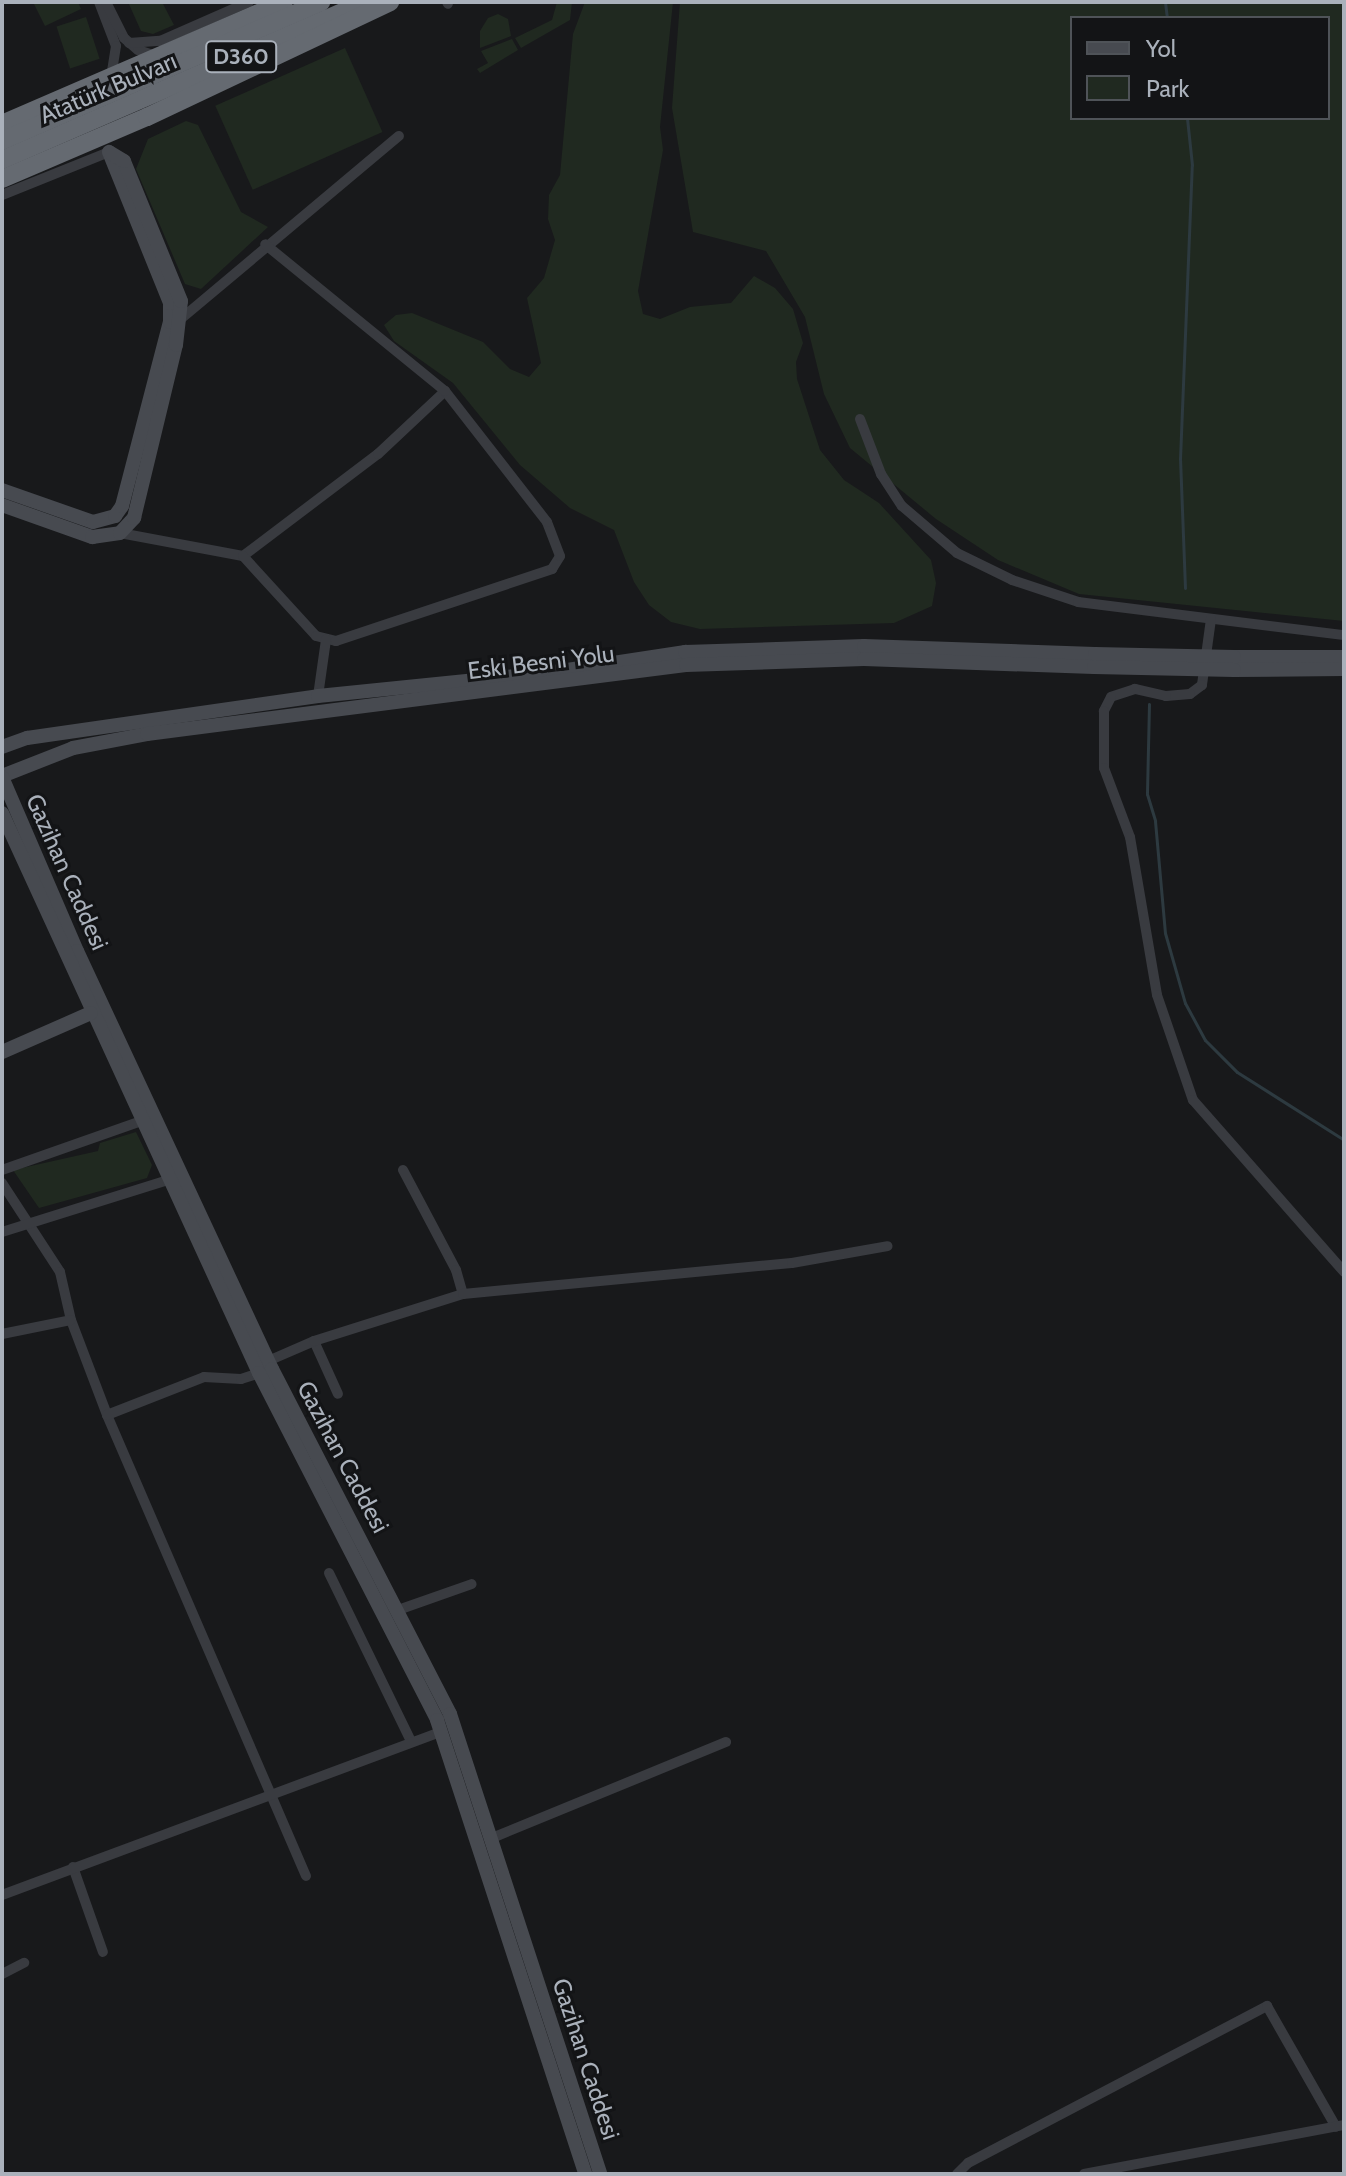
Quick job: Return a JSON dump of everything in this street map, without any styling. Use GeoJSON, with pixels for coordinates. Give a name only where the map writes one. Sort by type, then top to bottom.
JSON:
{"type":"FeatureCollection","features":[{"type":"Feature","properties":{"kind":"highway"},"geometry":{"type":"LineString","coordinates":[[2,124],[284,2]]}},
{"type":"Feature","properties":{"kind":"highway","name":"Atatürk Bulvarı"},"geometry":{"type":"LineString","coordinates":[[2,141],[321,2]]}},
{"type":"Feature","properties":{"kind":"highway","name":"Atatürk Bulvarı"},"geometry":{"type":"LineString","coordinates":[[2,160],[365,2]]}},
{"type":"Feature","properties":{"kind":"highway"},"geometry":{"type":"LineString","coordinates":[[2,179],[147,117],[390,2]]}},
{"type":"Feature","properties":{"kind":"main road"},"geometry":{"type":"LineString","coordinates":[[2,505],[92,537],[120,533],[134,518],[175,323],[170,303],[109,152]]}},
{"type":"Feature","properties":{"kind":"main road"},"geometry":{"type":"LineString","coordinates":[[2,490],[74,518],[93,522],[115,516],[122,506],[175,323]]}},
{"type":"Feature","properties":{"kind":"main road","name":"Eski Besni Yolu"},"geometry":{"type":"LineString","coordinates":[[2,747],[27,738],[318,696],[715,650],[894,646],[1094,660]]}},
{"type":"Feature","properties":{"kind":"main road"},"geometry":{"type":"LineString","coordinates":[[1234,664],[1344,657]]}},
{"type":"Feature","properties":{"kind":"main road","name":"Eski Besni Yolu"},"geometry":{"type":"LineString","coordinates":[[2,776],[73,748],[147,734],[686,665],[879,659],[1094,660]]}},
{"type":"Feature","properties":{"kind":"main road"},"geometry":{"type":"LineString","coordinates":[[1094,660],[1344,669]]}},
{"type":"Feature","properties":{"kind":"main road"},"geometry":{"type":"LineString","coordinates":[[2,737],[27,738]]}},
{"type":"Feature","properties":{"kind":"main road","name":"Gazihan Caddesi"},"geometry":{"type":"LineString","coordinates":[[2,776],[71,938],[264,1367],[398,1610],[450,1714],[600,2174]]}},
{"type":"Feature","properties":{"kind":"main road","name":"Gazihan Caddesi"},"geometry":{"type":"LineString","coordinates":[[2,813],[168,1180],[264,1367],[441,1732],[585,2174]]}},
{"type":"Feature","properties":{"kind":"main road"},"geometry":{"type":"LineString","coordinates":[[2,1052],[91,1013]]}},
{"type":"Feature","properties":{"kind":"street"},"geometry":{"type":"LineString","coordinates":[[99,2],[116,46],[110,78]]}},
{"type":"Feature","properties":{"kind":"street"},"geometry":{"type":"LineString","coordinates":[[106,2],[129,43],[159,56]]}},
{"type":"Feature","properties":{"kind":"street"},"geometry":{"type":"LineString","coordinates":[[129,43],[160,41],[249,2]]}},
{"type":"Feature","properties":{"kind":"street"},"geometry":{"type":"LineString","coordinates":[[175,323],[265,244],[399,136]]}},
{"type":"Feature","properties":{"kind":"street"},"geometry":{"type":"LineString","coordinates":[[2,195],[109,152]]}},
{"type":"Feature","properties":{"kind":"street"},"geometry":{"type":"LineString","coordinates":[[265,244],[445,391],[547,522],[560,548],[557,563],[350,636],[326,640]]}},
{"type":"Feature","properties":{"kind":"street"},"geometry":{"type":"LineString","coordinates":[[243,556],[378,454],[445,391]]}},
{"type":"Feature","properties":{"kind":"street"},"geometry":{"type":"LineString","coordinates":[[860,419],[881,474],[902,506],[957,553],[1078,602],[1344,635]]}},
{"type":"Feature","properties":{"kind":"street"},"geometry":{"type":"LineString","coordinates":[[120,533],[243,556],[326,640]]}},
{"type":"Feature","properties":{"kind":"street"},"geometry":{"type":"LineString","coordinates":[[1211,619],[1202,685],[1190,694],[1166,696],[1135,689],[1111,697],[1104,711],[1104,768],[1130,837],[1157,995],[1193,1100],[1344,1272]]}},
{"type":"Feature","properties":{"kind":"street"},"geometry":{"type":"LineString","coordinates":[[318,696],[326,640]]}},
{"type":"Feature","properties":{"kind":"street"},"geometry":{"type":"LineString","coordinates":[[2,1170],[141,1121]]}},
{"type":"Feature","properties":{"kind":"street"},"geometry":{"type":"LineString","coordinates":[[403,1170],[456,1270],[463,1294]]}},
{"type":"Feature","properties":{"kind":"street"},"geometry":{"type":"LineString","coordinates":[[2,1232],[32,1225],[94,1200],[168,1180]]}},
{"type":"Feature","properties":{"kind":"street"},"geometry":{"type":"LineString","coordinates":[[2,1183],[32,1225],[63,1278],[71,1320],[107,1415],[306,1876]]}},
{"type":"Feature","properties":{"kind":"street"},"geometry":{"type":"LineString","coordinates":[[107,1415],[204,1377],[241,1379],[314,1341],[463,1294],[792,1263],[888,1246]]}},
{"type":"Feature","properties":{"kind":"street"},"geometry":{"type":"LineString","coordinates":[[2,1334],[71,1320]]}},
{"type":"Feature","properties":{"kind":"street"},"geometry":{"type":"LineString","coordinates":[[314,1341],[338,1394]]}},
{"type":"Feature","properties":{"kind":"street"},"geometry":{"type":"LineString","coordinates":[[329,1573],[411,1741]]}},
{"type":"Feature","properties":{"kind":"street"},"geometry":{"type":"LineString","coordinates":[[398,1610],[472,1584]]}},
{"type":"Feature","properties":{"kind":"street"},"geometry":{"type":"LineString","coordinates":[[2,1895],[441,1732]]}},
{"type":"Feature","properties":{"kind":"street"},"geometry":{"type":"LineString","coordinates":[[492,1838],[726,1742]]}},
{"type":"Feature","properties":{"kind":"street"},"geometry":{"type":"LineString","coordinates":[[73,1867],[103,1952]]}},
{"type":"Feature","properties":{"kind":"street"},"geometry":{"type":"LineString","coordinates":[[2,1974],[24,1963]]}},
{"type":"Feature","properties":{"kind":"street"},"geometry":{"type":"LineString","coordinates":[[957,2174],[968,2163],[1267,2006],[1340,2126],[1084,2174]]}},
{"type":"Feature","properties":{"kind":"green space"},"geometry":{"type":"Polygon","coordinates":[[[33,2],[78,2],[81,9],[45,26],[33,2]]]}},
{"type":"Feature","properties":{"kind":"green space"},"geometry":{"type":"Polygon","coordinates":[[[128,2],[162,2],[174,25],[153,34],[141,31],[128,2]]]}},
{"type":"Feature","properties":{"kind":"green space"},"geometry":{"type":"Polygon","coordinates":[[[557,2],[572,2],[570,20],[521,48],[515,38],[552,20],[557,2]]]}},
{"type":"Feature","properties":{"kind":"green space"},"geometry":{"type":"Polygon","coordinates":[[[585,2],[673,2],[660,127],[663,150],[638,291],[643,314],[660,319],[690,307],[731,303],[754,276],[775,288],[793,309],[803,343],[796,362],[797,379],[820,450],[844,480],[879,503],[931,560],[936,583],[932,606],[894,623],[700,629],[671,622],[649,605],[634,582],[614,530],[570,508],[520,465],[453,383],[394,341],[384,325],[396,315],[412,313],[483,342],[510,369],[529,377],[541,363],[527,298],[544,278],[555,240],[548,219],[549,195],[560,175],[573,34],[585,2]]]}},
{"type":"Feature","properties":{"kind":"green space"},"geometry":{"type":"Polygon","coordinates":[[[680,2],[1344,2],[1344,621],[1079,594],[998,560],[936,519],[850,448],[824,394],[805,317],[766,251],[693,232],[672,108],[680,2]]]}},
{"type":"Feature","properties":{"kind":"green space"},"geometry":{"type":"Polygon","coordinates":[[[498,14],[508,19],[511,36],[480,48],[480,31],[488,18],[498,14]]]}},
{"type":"Feature","properties":{"kind":"green space"},"geometry":{"type":"Polygon","coordinates":[[[86,17],[100,59],[70,68],[57,27],[86,17]]]}},
{"type":"Feature","properties":{"kind":"green space"},"geometry":{"type":"Polygon","coordinates":[[[512,39],[518,50],[480,73],[477,69],[488,63],[481,51],[512,39]]]}},
{"type":"Feature","properties":{"kind":"green space"},"geometry":{"type":"Polygon","coordinates":[[[345,48],[382,132],[253,190],[215,106],[345,48]]]}},
{"type":"Feature","properties":{"kind":"green space"},"geometry":{"type":"Polygon","coordinates":[[[186,121],[198,125],[241,212],[268,227],[201,289],[185,284],[136,169],[148,139],[186,121]]]}},
{"type":"Feature","properties":{"kind":"green space"},"geometry":{"type":"Polygon","coordinates":[[[136,1132],[152,1165],[147,1178],[39,1208],[13,1170],[98,1151],[100,1143],[136,1132]]]}},
{"type":"Feature","properties":{"kind":"waterway"},"geometry":{"type":"LineString","coordinates":[[1165,2],[1167,16]]}},
{"type":"Feature","properties":{"kind":"waterway"},"geometry":{"type":"LineString","coordinates":[[1185,588],[1180,459],[1192,165],[1187,120]]}},
{"type":"Feature","properties":{"kind":"waterway"},"geometry":{"type":"LineString","coordinates":[[1149,704],[1147,794],[1155,821],[1165,933],[1185,1003],[1205,1040],[1237,1072],[1344,1140]]}}]}
